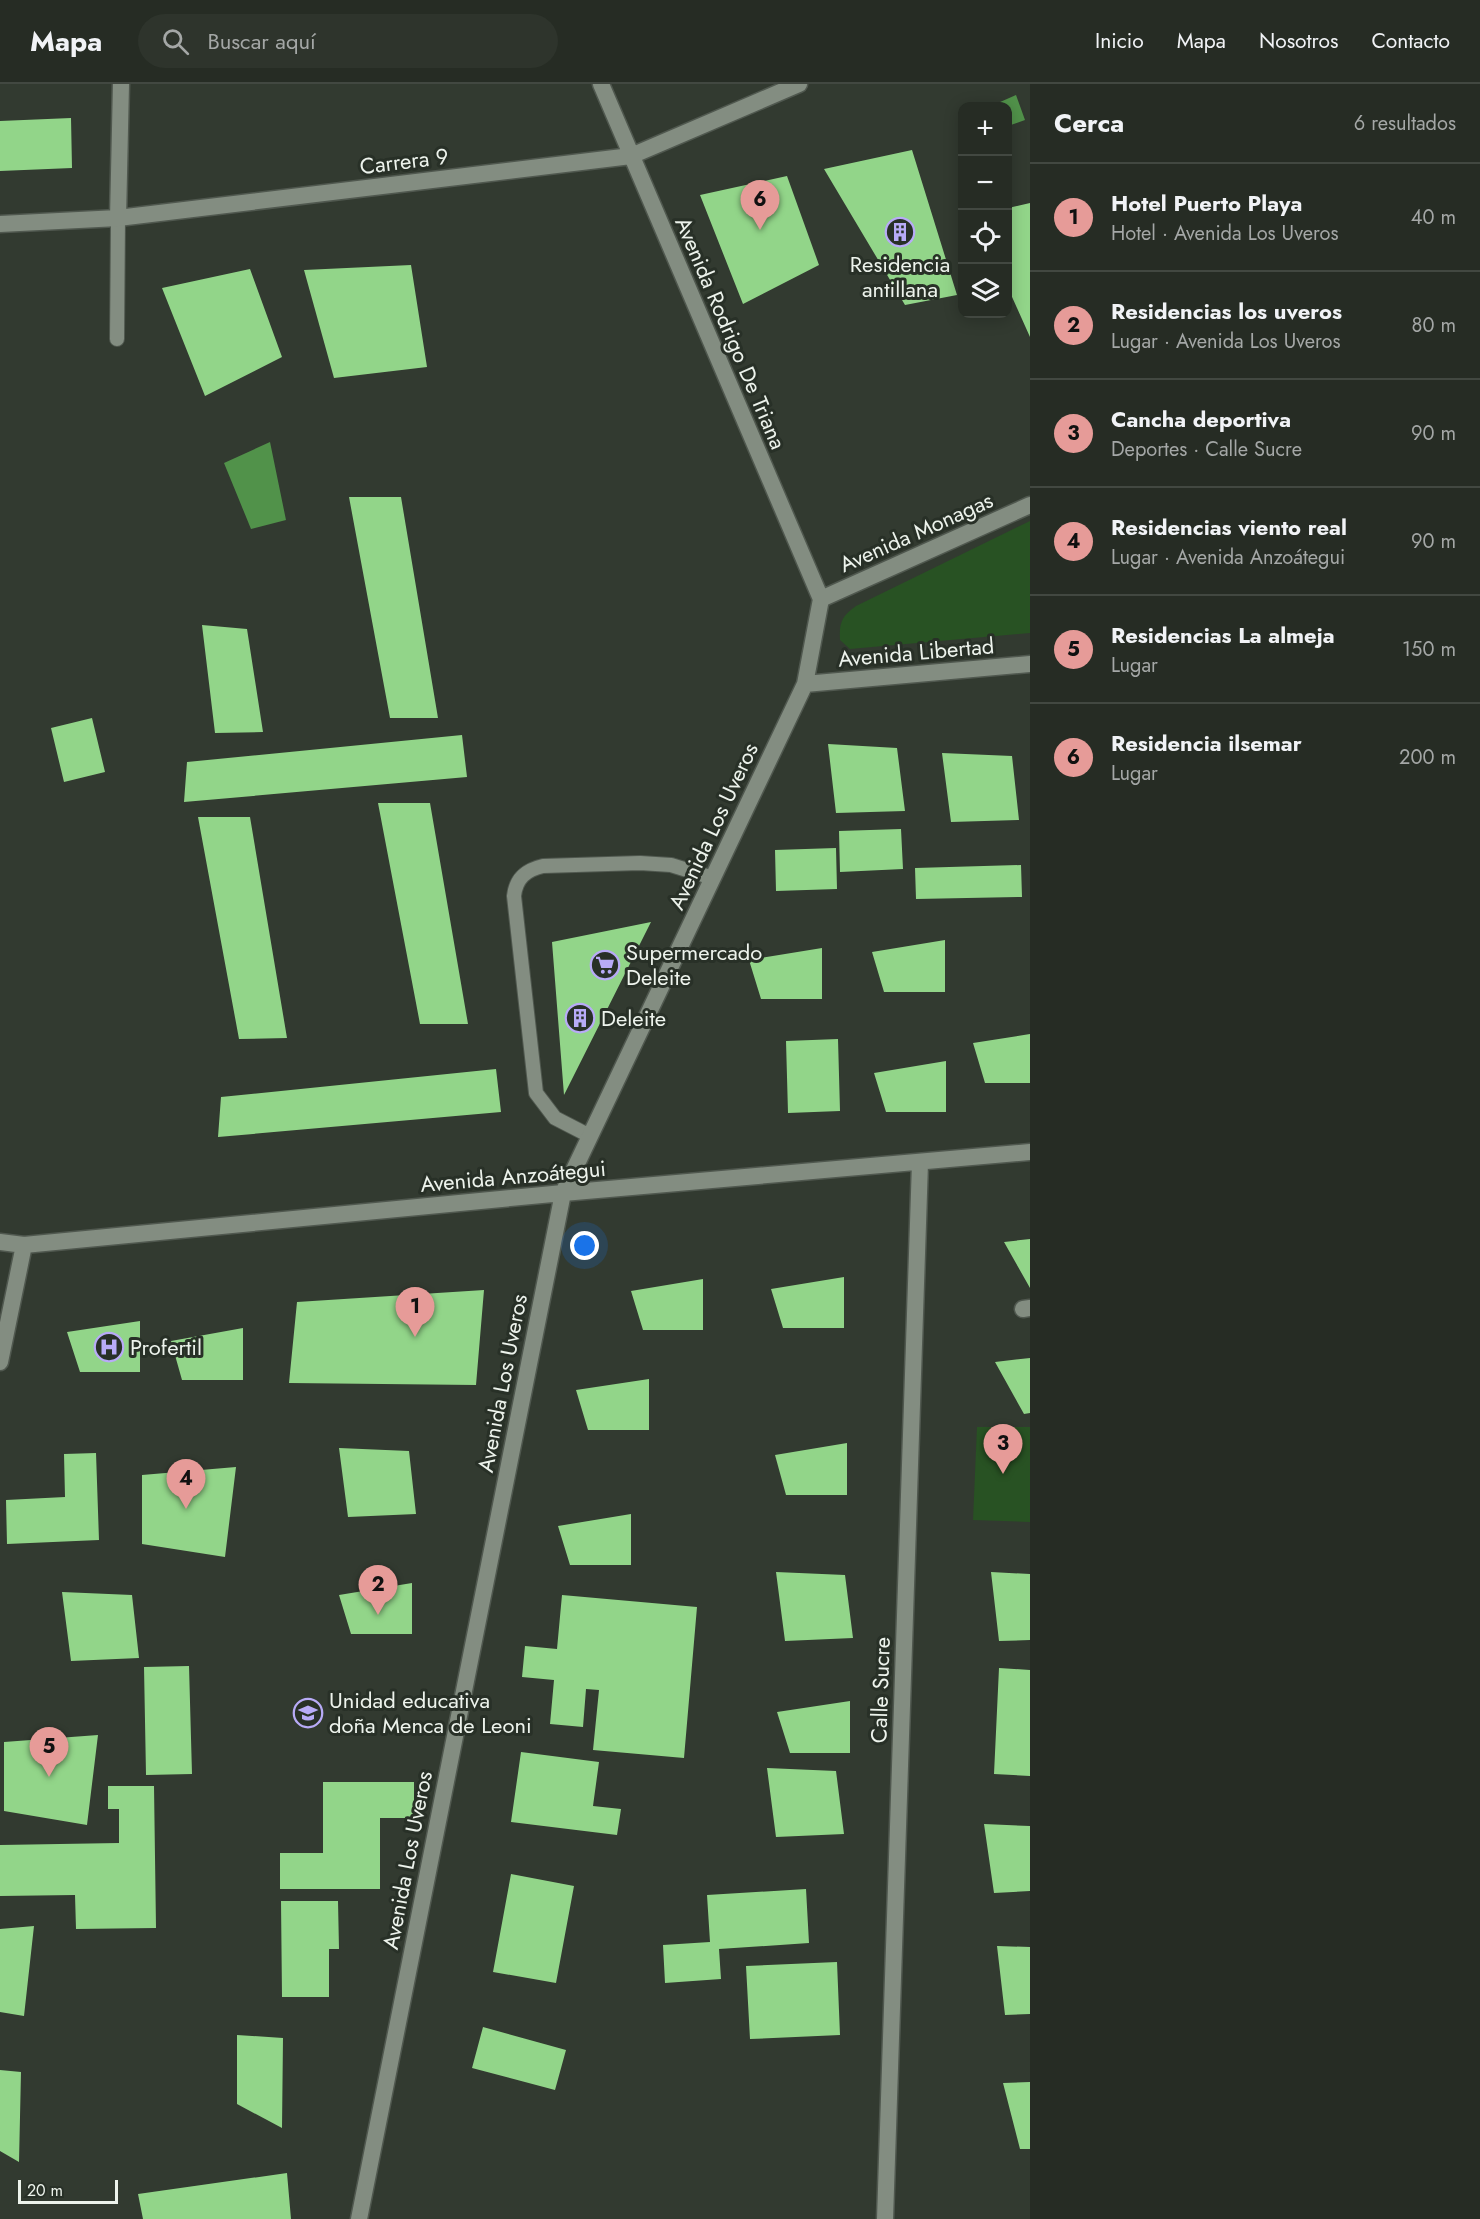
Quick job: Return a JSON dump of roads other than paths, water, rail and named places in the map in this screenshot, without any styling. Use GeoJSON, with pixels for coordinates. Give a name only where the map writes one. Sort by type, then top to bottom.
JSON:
{"type":"FeatureCollection","features":[{"type":"Feature","properties":{"kind":"street"},"geometry":{"type":"LineString","coordinates":[[118,218],[121,84]]}},
{"type":"Feature","properties":{"kind":"street","name":"Avenida Rodrigo De Triana"},"geometry":{"type":"LineString","coordinates":[[601,84],[821,600]]}},
{"type":"Feature","properties":{"kind":"street","name":"Carrera 9"},"geometry":{"type":"LineString","coordinates":[[0,224],[118,218],[631,156],[799,84]]}},
{"type":"Feature","properties":{"kind":"street","name":"Avenida Monagas"},"geometry":{"type":"LineString","coordinates":[[821,600],[1030,505]]}},
{"type":"Feature","properties":{"kind":"street","name":"Avenida Los Uveros"},"geometry":{"type":"LineString","coordinates":[[359,2219],[563,1193],[805,684],[821,600]]}},
{"type":"Feature","properties":{"kind":"street","name":"Avenida Libertad"},"geometry":{"type":"LineString","coordinates":[[805,684],[1030,664]]}},
{"type":"Feature","properties":{"kind":"street","name":"Avenida Anzoátegui"},"geometry":{"type":"LineString","coordinates":[[0,1242],[24,1245],[563,1193],[1030,1152]]}},
{"type":"Feature","properties":{"kind":"street","name":"Calle Sucre"},"geometry":{"type":"LineString","coordinates":[[885,2219],[920,1163]]}},
{"type":"Feature","properties":{"kind":"street"},"geometry":{"type":"LineString","coordinates":[[0,1362],[24,1245]]}},
{"type":"Feature","properties":{"kind":"lane"},"geometry":{"type":"LineString","coordinates":[[117,339],[118,218]]}},
{"type":"Feature","properties":{"kind":"lane"},"geometry":{"type":"LineString","coordinates":[[590,1136],[555,1118],[536,1093],[514,896],[518,880],[533,868],[543,866],[640,863],[671,865],[713,878]]}},
{"type":"Feature","properties":{"kind":"place","name":"Residencia ilsemar"},"geometry":{"type":"Point","coordinates":[760,230]}},
{"type":"Feature","properties":{"kind":"place","name":"Residencia antillana"},"geometry":{"type":"Point","coordinates":[900,232]}},
{"type":"Feature","properties":{"kind":"place","name":"Supermercado Deleite"},"geometry":{"type":"Point","coordinates":[605,965]}},
{"type":"Feature","properties":{"kind":"place","name":"Deleite"},"geometry":{"type":"Point","coordinates":[580,1018]}},
{"type":"Feature","properties":{"kind":"place","name":"Hotel Puerto Playa"},"geometry":{"type":"Point","coordinates":[415,1337]}},
{"type":"Feature","properties":{"kind":"place","name":"Profertil"},"geometry":{"type":"Point","coordinates":[109,1347]}},
{"type":"Feature","properties":{"kind":"place","name":"Cancha deportiva"},"geometry":{"type":"Point","coordinates":[1003,1474]}},
{"type":"Feature","properties":{"kind":"place","name":"Residencias viento real"},"geometry":{"type":"Point","coordinates":[186,1509]}},
{"type":"Feature","properties":{"kind":"place","name":"Residencias los uveros"},"geometry":{"type":"Point","coordinates":[378,1615]}},
{"type":"Feature","properties":{"kind":"place","name":"Unidad educativa doña Menca de Leoni"},"geometry":{"type":"Point","coordinates":[308,1713]}},
{"type":"Feature","properties":{"kind":"place","name":"Residencias La almeja"},"geometry":{"type":"Point","coordinates":[49,1777]}}]}
